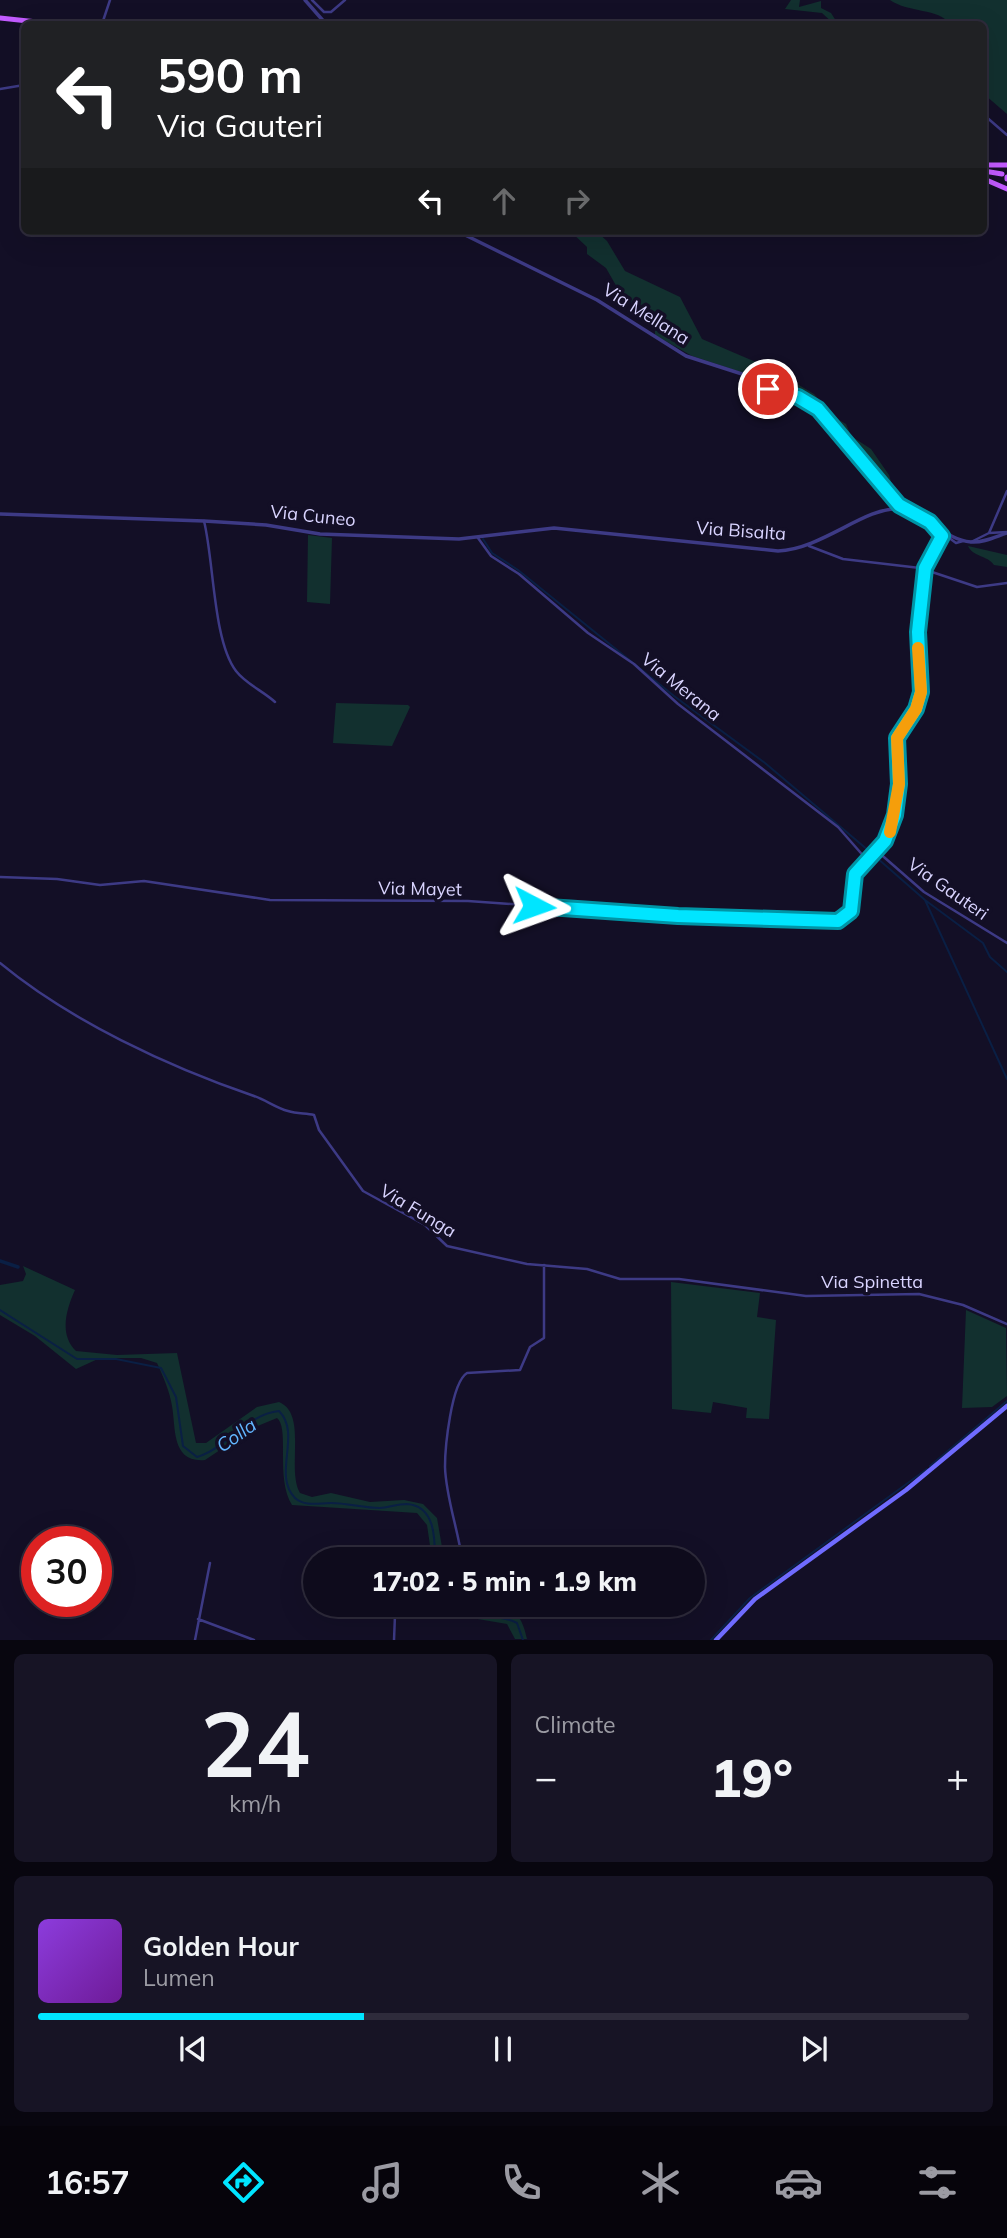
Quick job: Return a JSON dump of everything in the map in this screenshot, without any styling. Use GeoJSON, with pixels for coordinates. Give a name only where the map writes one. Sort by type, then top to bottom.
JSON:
{"type":"FeatureCollection","features":[{"type":"Feature","properties":{"kind":"main road"},"geometry":{"type":"LineString","coordinates":[[0,18],[28,21]]}},
{"type":"Feature","properties":{"kind":"main road"},"geometry":{"type":"LineString","coordinates":[[987,164],[1007,165]]}},
{"type":"Feature","properties":{"kind":"main road"},"geometry":{"type":"LineString","coordinates":[[987,172],[1005,177]]}},
{"type":"Feature","properties":{"kind":"main road"},"geometry":{"type":"LineString","coordinates":[[987,182],[1007,191]]}},
{"type":"Feature","properties":{"kind":"main road"},"geometry":{"type":"LineString","coordinates":[[716,1640],[755,1599],[886,1504],[1007,1406]]}},
{"type":"Feature","properties":{"kind":"street"},"geometry":{"type":"LineString","coordinates":[[103,21],[110,0]]}},
{"type":"Feature","properties":{"kind":"street"},"geometry":{"type":"LineString","coordinates":[[305,0],[323,21]]}},
{"type":"Feature","properties":{"kind":"street"},"geometry":{"type":"LineString","coordinates":[[312,0],[324,12],[331,12],[345,0]]}},
{"type":"Feature","properties":{"kind":"street"},"geometry":{"type":"LineString","coordinates":[[0,89],[21,86]]}},
{"type":"Feature","properties":{"kind":"street"},"geometry":{"type":"LineString","coordinates":[[987,118],[1007,135]]}},
{"type":"Feature","properties":{"kind":"street","name":"Via Mellana"},"geometry":{"type":"LineString","coordinates":[[465,235],[585,293],[686,356],[720,365],[768,389],[804,400],[818,409],[874,479],[904,509]]}},
{"type":"Feature","properties":{"kind":"street"},"geometry":{"type":"LineString","coordinates":[[989,533],[1007,491]]}},
{"type":"Feature","properties":{"kind":"street"},"geometry":{"type":"LineString","coordinates":[[904,509],[963,541],[970,542],[1007,533]]}},
{"type":"Feature","properties":{"kind":"street","name":"Via Bisalta"},"geometry":{"type":"LineString","coordinates":[[622,535],[778,551],[808,546],[879,512],[904,509]]}},
{"type":"Feature","properties":{"kind":"street","name":"Via Cuneo"},"geometry":{"type":"LineString","coordinates":[[0,514],[266,525],[338,535],[459,539],[544,528],[622,535]]}},
{"type":"Feature","properties":{"kind":"street"},"geometry":{"type":"LineString","coordinates":[[204,522],[212,551],[215,608],[234,669],[275,702]]}},
{"type":"Feature","properties":{"kind":"street"},"geometry":{"type":"LineString","coordinates":[[930,522],[942,536],[956,543],[963,541]]}},
{"type":"Feature","properties":{"kind":"street"},"geometry":{"type":"LineString","coordinates":[[970,542],[989,533],[1007,533]]}},
{"type":"Feature","properties":{"kind":"street"},"geometry":{"type":"LineString","coordinates":[[867,860],[888,835],[895,815],[899,784],[897,738],[916,709],[921,692],[918,632],[925,570],[942,536]]}},
{"type":"Feature","properties":{"kind":"street","name":"Via Merana"},"geometry":{"type":"LineString","coordinates":[[478,537],[491,556],[519,574],[588,633],[634,664],[678,704],[838,827],[867,860]]}},
{"type":"Feature","properties":{"kind":"street"},"geometry":{"type":"LineString","coordinates":[[808,546],[842,559],[925,570],[977,587],[1007,583]]}},
{"type":"Feature","properties":{"kind":"street","name":"Via Gauteri"},"geometry":{"type":"LineString","coordinates":[[877,851],[924,892],[1007,943]]}},
{"type":"Feature","properties":{"kind":"street","name":"Via Mayet"},"geometry":{"type":"LineString","coordinates":[[0,877],[57,879],[100,885],[144,881],[270,900],[468,901],[678,916],[841,921],[851,911],[855,874],[867,860]]}},
{"type":"Feature","properties":{"kind":"street","name":"Via Funga"},"geometry":{"type":"LineString","coordinates":[[0,963],[28,985],[96,1026],[177,1068],[258,1097],[284,1110],[314,1115],[319,1130],[359,1187],[373,1199],[430,1229],[443,1245],[487,1256],[587,1269],[615,1279],[679,1279],[732,1287]]}},
{"type":"Feature","properties":{"kind":"street"},"geometry":{"type":"LineString","coordinates":[[460,1547],[445,1469],[455,1396],[461,1378],[467,1373],[520,1370],[530,1347],[544,1338],[544,1265]]}},
{"type":"Feature","properties":{"kind":"street","name":"Via Spinetta"},"geometry":{"type":"LineString","coordinates":[[732,1287],[815,1296],[919,1294],[963,1305],[1007,1324]]}},
{"type":"Feature","properties":{"kind":"street"},"geometry":{"type":"LineString","coordinates":[[194,1640],[210,1563]]}},
{"type":"Feature","properties":{"kind":"street"},"geometry":{"type":"LineString","coordinates":[[387,1640],[394,1639],[395,1617]]}},
{"type":"Feature","properties":{"kind":"street"},"geometry":{"type":"LineString","coordinates":[[197,1619],[254,1640]]}},
{"type":"Feature","properties":{"kind":"green space"},"geometry":{"type":"Polygon","coordinates":[[[791,0],[800,0],[799,7],[821,1],[821,8],[831,13],[836,21],[831,21],[822,13],[785,9],[791,0]]]}},
{"type":"Feature","properties":{"kind":"green space"},"geometry":{"type":"Polygon","coordinates":[[[890,0],[1007,0],[1007,114],[987,97],[987,21],[947,21],[939,15],[890,0]]]}},
{"type":"Feature","properties":{"kind":"green space"},"geometry":{"type":"Polygon","coordinates":[[[574,235],[600,235],[625,271],[680,297],[702,339],[772,369],[814,394],[834,417],[846,424],[851,436],[871,449],[889,475],[893,488],[921,514],[900,502],[883,486],[816,405],[797,395],[769,388],[741,372],[692,356],[655,335],[655,328],[618,289],[606,268],[587,254],[587,247],[574,235]]]}},
{"type":"Feature","properties":{"kind":"green space"},"geometry":{"type":"Polygon","coordinates":[[[308,535],[332,538],[330,604],[307,602],[308,535]]]}},
{"type":"Feature","properties":{"kind":"green space"},"geometry":{"type":"Polygon","coordinates":[[[968,546],[1007,555],[1007,567],[994,565],[968,546]]]}},
{"type":"Feature","properties":{"kind":"green space"},"geometry":{"type":"Polygon","coordinates":[[[336,703],[410,707],[392,746],[333,743],[336,703]]]}},
{"type":"Feature","properties":{"kind":"green space"},"geometry":{"type":"Polygon","coordinates":[[[23,1266],[75,1290],[67,1314],[66,1330],[67,1338],[76,1351],[117,1355],[177,1353],[196,1443],[206,1443],[257,1407],[279,1402],[288,1408],[293,1418],[296,1483],[300,1493],[312,1497],[331,1493],[370,1502],[404,1500],[423,1504],[437,1518],[442,1547],[430,1547],[427,1525],[417,1513],[292,1505],[284,1482],[282,1432],[277,1418],[253,1428],[205,1460],[186,1456],[177,1442],[170,1395],[157,1363],[141,1358],[100,1358],[76,1369],[35,1336],[0,1315],[0,1285],[23,1281],[26,1274],[23,1266]]]}},
{"type":"Feature","properties":{"kind":"green space"},"geometry":{"type":"Polygon","coordinates":[[[671,1282],[760,1293],[757,1317],[776,1320],[769,1419],[746,1418],[747,1408],[713,1402],[711,1413],[672,1409],[671,1282]]]}},
{"type":"Feature","properties":{"kind":"green space"},"geometry":{"type":"Polygon","coordinates":[[[966,1310],[1006,1328],[1007,1396],[992,1407],[962,1408],[966,1310]]]}},
{"type":"Feature","properties":{"kind":"green space"},"geometry":{"type":"Polygon","coordinates":[[[466,1617],[519,1617],[527,1639],[515,1639],[507,1624],[466,1617]]]}},
{"type":"Feature","properties":{"kind":"waterway"},"geometry":{"type":"LineString","coordinates":[[483,539],[492,553],[518,570],[674,696],[765,763],[869,851]]}},
{"type":"Feature","properties":{"kind":"waterway"},"geometry":{"type":"LineString","coordinates":[[877,858],[925,900],[983,943],[990,957],[1007,972]]}},
{"type":"Feature","properties":{"kind":"waterway"},"geometry":{"type":"LineString","coordinates":[[925,900],[1007,1079]]}},
{"type":"Feature","properties":{"kind":"waterway"},"geometry":{"type":"LineString","coordinates":[[0,1261],[18,1267]]}},
{"type":"Feature","properties":{"kind":"waterway","name":"Colla"},"geometry":{"type":"LineString","coordinates":[[0,1310],[77,1359],[116,1359],[161,1368],[176,1397],[183,1446],[197,1457],[208,1453],[257,1418],[279,1411],[288,1431],[286,1478],[295,1498],[312,1504],[337,1503],[380,1508],[404,1504],[416,1506],[423,1510],[432,1524],[435,1547]]}},
{"type":"Feature","properties":{"kind":"waterway"},"geometry":{"type":"LineString","coordinates":[[930,1466],[1007,1401]]}},
{"type":"Feature","properties":{"kind":"waterway"},"geometry":{"type":"LineString","coordinates":[[711,1640],[750,1598],[927,1469]]}},
{"type":"Feature","properties":{"kind":"waterway","name":"Colla"},"geometry":{"type":"LineString","coordinates":[[489,1617],[517,1623],[523,1640]]}},
{"type":"Feature","properties":{"kind":"slow traffic"},"geometry":{"type":"LineString","coordinates":[[890,832],[899,784],[897,738],[916,709],[921,692],[918,648]]}},
{"type":"Feature","properties":{"kind":"route"},"geometry":{"type":"LineString","coordinates":[[534,906],[678,916],[841,921],[848,917],[851,911],[855,874],[885,841],[893,824],[899,784],[897,738],[916,709],[921,692],[918,632],[925,568],[942,536],[930,522],[899,505],[874,479],[818,409],[798,397],[768,389]]}}]}
